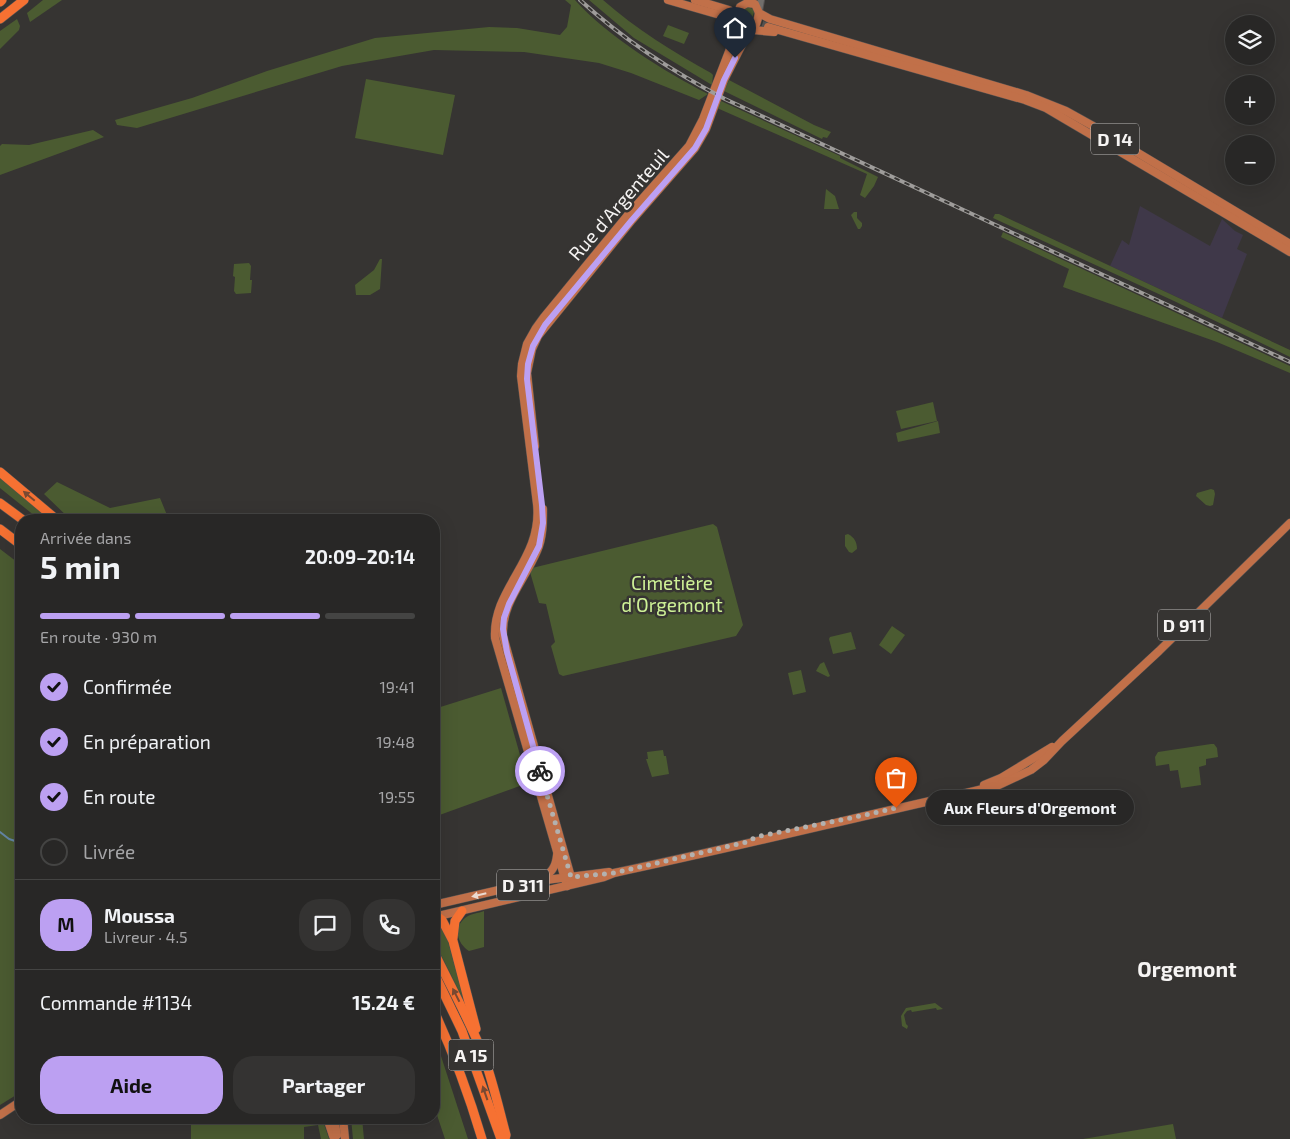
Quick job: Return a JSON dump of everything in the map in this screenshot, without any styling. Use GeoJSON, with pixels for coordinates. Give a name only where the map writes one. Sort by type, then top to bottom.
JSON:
{"type":"FeatureCollection","features":[{"type":"Feature","properties":{"kind":"highway"},"geometry":{"type":"LineString","coordinates":[[0,20],[24,0]]}},
{"type":"Feature","properties":{"kind":"highway"},"geometry":{"type":"LineString","coordinates":[[0,472],[51,514]]}},
{"type":"Feature","properties":{"kind":"highway"},"geometry":{"type":"LineString","coordinates":[[0,503],[15,514]]}},
{"type":"Feature","properties":{"kind":"highway"},"geometry":{"type":"LineString","coordinates":[[0,529],[15,540]]}},
{"type":"Feature","properties":{"kind":"highway"},"geometry":{"type":"LineString","coordinates":[[453,941],[456,920],[462,911]]}},
{"type":"Feature","properties":{"kind":"highway"},"geometry":{"type":"LineString","coordinates":[[440,919],[445,923],[453,941],[477,1031],[476,1039]]}},
{"type":"Feature","properties":{"kind":"highway"},"geometry":{"type":"LineString","coordinates":[[440,964],[484,1058],[498,1102],[506,1135],[505,1139]]}},
{"type":"Feature","properties":{"kind":"highway","name":"A 15"},"geometry":{"type":"LineString","coordinates":[[440,985],[462,1031],[501,1139]]}},
{"type":"Feature","properties":{"kind":"highway","name":"A 15"},"geometry":{"type":"LineString","coordinates":[[440,1024],[469,1097],[482,1139]]}},
{"type":"Feature","properties":{"kind":"main road"},"geometry":{"type":"LineString","coordinates":[[0,20],[30,0]]}},
{"type":"Feature","properties":{"kind":"main road"},"geometry":{"type":"LineString","coordinates":[[668,0],[720,15],[735,25],[742,33],[751,32]]}},
{"type":"Feature","properties":{"kind":"main road"},"geometry":{"type":"LineString","coordinates":[[685,0],[728,11],[695,0]]}},
{"type":"Feature","properties":{"kind":"main road"},"geometry":{"type":"LineString","coordinates":[[711,0],[731,5],[755,4],[759,12]]}},
{"type":"Feature","properties":{"kind":"main road","name":"Rue d'Argenteuil"},"geometry":{"type":"LineString","coordinates":[[526,395],[522,364],[525,350],[533,332],[623,221],[690,146],[703,120],[735,36],[735,25],[746,3]]}},
{"type":"Feature","properties":{"kind":"main road","name":"Rue d'Argenteuil"},"geometry":{"type":"LineString","coordinates":[[526,395],[527,373],[532,350],[541,331],[632,220],[695,148],[706,129],[724,80],[751,32],[759,12]]}},
{"type":"Feature","properties":{"kind":"main road","name":"D 14"},"geometry":{"type":"LineString","coordinates":[[759,12],[770,19],[1035,98],[1066,111],[1290,244]]}},
{"type":"Feature","properties":{"kind":"main road","name":"D 14"},"geometry":{"type":"LineString","coordinates":[[926,65],[769,25],[1025,100],[1052,110],[1290,252]]}},
{"type":"Feature","properties":{"kind":"main road","name":"D 14"},"geometry":{"type":"LineString","coordinates":[[751,32],[769,31],[897,64]]}},
{"type":"Feature","properties":{"kind":"main road"},"geometry":{"type":"LineString","coordinates":[[526,395],[542,505],[542,529],[537,552],[499,623],[495,638],[557,853],[568,880]]}},
{"type":"Feature","properties":{"kind":"main road","name":"D 911"},"geometry":{"type":"LineString","coordinates":[[1062,741],[1159,651],[1290,523]]}},
{"type":"Feature","properties":{"kind":"main road"},"geometry":{"type":"LineString","coordinates":[[499,623],[568,880]]}},
{"type":"Feature","properties":{"kind":"main road","name":"D 311"},"geometry":{"type":"LineString","coordinates":[[440,904],[541,881],[604,877],[614,873],[747,842],[771,839],[971,791],[1001,778],[1062,741]]}},
{"type":"Feature","properties":{"kind":"main road"},"geometry":{"type":"LineString","coordinates":[[541,881],[553,869],[557,853]]}},
{"type":"Feature","properties":{"kind":"main road","name":"D 311"},"geometry":{"type":"LineString","coordinates":[[440,914],[462,911],[568,880]]}},
{"type":"Feature","properties":{"kind":"main road"},"geometry":{"type":"LineString","coordinates":[[0,1115],[15,1105]]}},
{"type":"Feature","properties":{"kind":"main road"},"geometry":{"type":"LineString","coordinates":[[329,1124],[332,1136],[336,1139]]}},
{"type":"Feature","properties":{"kind":"main road"},"geometry":{"type":"LineString","coordinates":[[336,1139],[339,1124]]}},
{"type":"Feature","properties":{"kind":"main road"},"geometry":{"type":"LineString","coordinates":[[342,1124],[346,1139]]}},
{"type":"Feature","properties":{"kind":"street"},"geometry":{"type":"LineString","coordinates":[[759,12],[761,0]]}},
{"type":"Feature","properties":{"kind":"shaded area"},"geometry":{"type":"Polygon","coordinates":[[[1140,206],[1210,246],[1222,219],[1235,231],[1243,235],[1237,249],[1247,254],[1222,318],[1110,266],[1122,240],[1129,245],[1140,206]]]}},
{"type":"Feature","properties":{"kind":"green space"},"geometry":{"type":"Polygon","coordinates":[[[43,0],[62,0],[30,22],[27,13],[43,0]]]}},
{"type":"Feature","properties":{"kind":"green space"},"geometry":{"type":"Polygon","coordinates":[[[565,0],[575,0],[603,27],[620,40],[674,75],[708,94],[699,100],[631,73],[599,63],[524,52],[434,50],[342,66],[137,128],[117,125],[115,120],[192,98],[267,71],[375,38],[489,27],[517,28],[560,35],[567,27],[571,5],[565,0]]]}},
{"type":"Feature","properties":{"kind":"green space"},"geometry":{"type":"Polygon","coordinates":[[[589,0],[603,0],[655,40],[711,73],[713,75],[712,85],[634,38],[589,0]]]}},
{"type":"Feature","properties":{"kind":"green space"},"geometry":{"type":"Polygon","coordinates":[[[748,7],[753,9],[754,12],[750,26],[744,29],[739,22],[743,10],[748,7]]]}},
{"type":"Feature","properties":{"kind":"green space"},"geometry":{"type":"Polygon","coordinates":[[[17,19],[20,26],[19,30],[0,49],[0,31],[17,19]]]}},
{"type":"Feature","properties":{"kind":"green space"},"geometry":{"type":"Polygon","coordinates":[[[668,25],[689,33],[684,44],[663,36],[668,25]]]}},
{"type":"Feature","properties":{"kind":"green space"},"geometry":{"type":"Polygon","coordinates":[[[366,79],[455,95],[443,155],[355,138],[366,79]]]}},
{"type":"Feature","properties":{"kind":"green space"},"geometry":{"type":"Polygon","coordinates":[[[729,80],[831,132],[827,138],[823,137],[822,139],[724,91],[729,80]]]}},
{"type":"Feature","properties":{"kind":"green space"},"geometry":{"type":"Polygon","coordinates":[[[721,101],[840,156],[840,158],[878,177],[874,186],[865,198],[860,195],[867,174],[717,108],[721,101]]]}},
{"type":"Feature","properties":{"kind":"green space"},"geometry":{"type":"Polygon","coordinates":[[[93,130],[104,137],[0,175],[0,146],[2,144],[29,145],[93,130]]]}},
{"type":"Feature","properties":{"kind":"green space"},"geometry":{"type":"Polygon","coordinates":[[[826,189],[835,196],[839,209],[824,209],[826,189]]]}},
{"type":"Feature","properties":{"kind":"green space"},"geometry":{"type":"Polygon","coordinates":[[[857,212],[857,218],[862,223],[860,229],[858,229],[851,215],[857,212]]]}},
{"type":"Feature","properties":{"kind":"green space"},"geometry":{"type":"Polygon","coordinates":[[[995,214],[999,214],[1290,350],[1290,357],[1174,301],[993,218],[995,214]]]}},
{"type":"Feature","properties":{"kind":"green space"},"geometry":{"type":"Polygon","coordinates":[[[1003,232],[1290,366],[1290,373],[1217,342],[1063,287],[1069,269],[1001,237],[1003,232]]]}},
{"type":"Feature","properties":{"kind":"green space"},"geometry":{"type":"Polygon","coordinates":[[[380,259],[382,259],[380,289],[370,295],[356,295],[355,285],[374,270],[380,259]]]}},
{"type":"Feature","properties":{"kind":"green space"},"geometry":{"type":"Polygon","coordinates":[[[249,263],[251,266],[250,280],[252,280],[251,293],[236,294],[234,291],[235,277],[233,276],[234,264],[249,263]]]}},
{"type":"Feature","properties":{"kind":"green space"},"geometry":{"type":"Polygon","coordinates":[[[933,402],[937,421],[901,429],[896,411],[933,402]]]}},
{"type":"Feature","properties":{"kind":"green space"},"geometry":{"type":"Polygon","coordinates":[[[938,421],[940,433],[898,442],[896,433],[938,421]]]}},
{"type":"Feature","properties":{"kind":"green space"},"geometry":{"type":"Polygon","coordinates":[[[0,478],[45,514],[32,514],[0,488],[0,478]]]}},
{"type":"Feature","properties":{"kind":"green space"},"geometry":{"type":"Polygon","coordinates":[[[57,482],[110,508],[160,498],[167,514],[65,514],[44,494],[57,482]]]}},
{"type":"Feature","properties":{"kind":"green space"},"geometry":{"type":"Polygon","coordinates":[[[1211,489],[1214,490],[1215,494],[1213,505],[1210,506],[1206,505],[1196,496],[1197,493],[1211,489]]]}},
{"type":"Feature","properties":{"kind":"green space","name":"Cimetière d'Orgemont"},"geometry":{"type":"Polygon","coordinates":[[[713,524],[717,527],[743,625],[736,636],[563,676],[559,674],[551,646],[555,642],[546,604],[539,603],[530,572],[532,568],[713,524]]]}},
{"type":"Feature","properties":{"kind":"green space"},"geometry":{"type":"Polygon","coordinates":[[[848,534],[856,544],[857,549],[852,553],[845,546],[845,535],[848,534]]]}},
{"type":"Feature","properties":{"kind":"green space"},"geometry":{"type":"Polygon","coordinates":[[[0,549],[15,560],[15,1096],[0,1105],[0,549]]]}},
{"type":"Feature","properties":{"kind":"green space"},"geometry":{"type":"Polygon","coordinates":[[[892,626],[905,635],[891,654],[879,645],[892,626]]]}},
{"type":"Feature","properties":{"kind":"green space"},"geometry":{"type":"Polygon","coordinates":[[[851,632],[856,649],[833,654],[830,637],[851,632]]]}},
{"type":"Feature","properties":{"kind":"green space"},"geometry":{"type":"Polygon","coordinates":[[[824,662],[830,676],[828,677],[816,671],[820,664],[824,662]]]}},
{"type":"Feature","properties":{"kind":"green space"},"geometry":{"type":"Polygon","coordinates":[[[801,670],[806,692],[793,695],[788,673],[801,670]]]}},
{"type":"Feature","properties":{"kind":"green space"},"geometry":{"type":"Polygon","coordinates":[[[501,688],[528,783],[440,815],[440,707],[501,688]]]}},
{"type":"Feature","properties":{"kind":"green space"},"geometry":{"type":"Polygon","coordinates":[[[1214,744],[1217,748],[1218,757],[1206,759],[1206,765],[1199,767],[1201,785],[1181,788],[1178,770],[1170,771],[1169,764],[1156,766],[1155,757],[1158,752],[1214,744]]]}},
{"type":"Feature","properties":{"kind":"green space"},"geometry":{"type":"Polygon","coordinates":[[[663,750],[669,774],[652,777],[646,759],[648,759],[647,752],[663,750]]]}},
{"type":"Feature","properties":{"kind":"green space"},"geometry":{"type":"Polygon","coordinates":[[[484,911],[484,947],[469,951],[459,940],[459,926],[467,917],[484,911]]]}},
{"type":"Feature","properties":{"kind":"green space"},"geometry":{"type":"Polygon","coordinates":[[[440,924],[444,926],[464,1001],[440,953],[440,924]]]}},
{"type":"Feature","properties":{"kind":"green space"},"geometry":{"type":"Polygon","coordinates":[[[935,1003],[943,1009],[907,1011],[904,1015],[908,1026],[907,1029],[902,1026],[901,1016],[906,1008],[935,1003]]]}},
{"type":"Feature","properties":{"kind":"green space"},"geometry":{"type":"Polygon","coordinates":[[[440,1053],[468,1139],[445,1139],[440,1124],[440,1053]]]}},
{"type":"Feature","properties":{"kind":"green space"},"geometry":{"type":"Polygon","coordinates":[[[191,1124],[324,1124],[329,1139],[321,1139],[318,1125],[304,1127],[304,1139],[191,1139],[191,1124]]]}},
{"type":"Feature","properties":{"kind":"green space"},"geometry":{"type":"Polygon","coordinates":[[[352,1124],[363,1124],[364,1139],[353,1139],[352,1124]]]}},
{"type":"Feature","properties":{"kind":"green space"},"geometry":{"type":"Polygon","coordinates":[[[1173,1124],[1176,1139],[1083,1139],[1173,1124]]]}},
{"type":"Feature","properties":{"kind":"waterway"},"geometry":{"type":"LineString","coordinates":[[0,832],[15,841]]}},
{"type":"Feature","properties":{"kind":"tunnel"},"geometry":{"type":"LineString","coordinates":[[728,13],[768,27]]}},
{"type":"Feature","properties":{"kind":"railway"},"geometry":{"type":"LineString","coordinates":[[580,0],[614,29],[649,54],[725,99],[1290,362]]}},
{"type":"Feature","properties":{"kind":"way so far"},"geometry":{"type":"LineString","coordinates":[[540,771],[571,877],[606,872],[614,873],[747,842],[756,837],[896,808]]}},
{"type":"Feature","properties":{"kind":"place","name":"Aux Fleurs d'Orgemont"},"geometry":{"type":"Point","coordinates":[896,808]}},
{"type":"Feature","properties":{"kind":"district","name":"Orgemont"},"geometry":{"type":"Point","coordinates":[1187,968]}},
{"type":"Feature","properties":{"kind":"route"},"geometry":{"type":"LineString","coordinates":[[540,771],[503,636],[503,624],[507,608],[537,552],[543,523],[527,379],[528,364],[538,336],[545,325],[654,194],[695,148],[706,129],[724,80],[735,58]]}}]}
